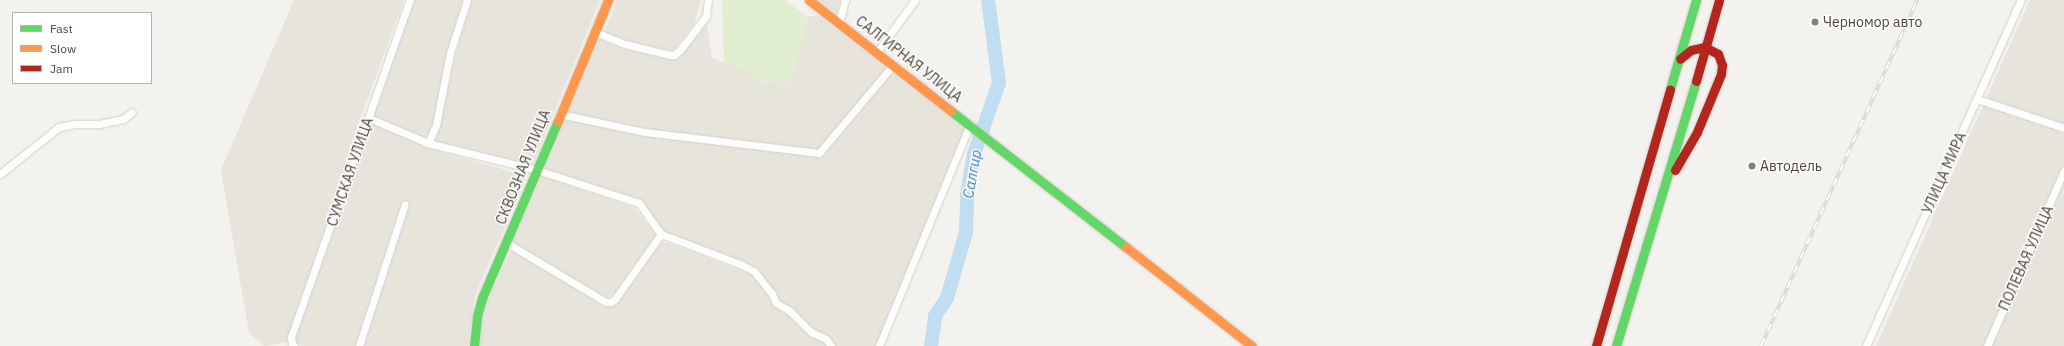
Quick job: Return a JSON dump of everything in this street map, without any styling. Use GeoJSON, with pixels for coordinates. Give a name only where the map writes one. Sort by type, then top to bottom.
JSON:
{"type":"FeatureCollection","features":[{"type":"Feature","properties":{"kind":"main road","name":"СКВОЗНАЯ УЛИЦА"},"geometry":{"type":"LineString","coordinates":[[474,346],[477,316],[482,298],[507,242],[608,0]]}},
{"type":"Feature","properties":{"kind":"main road","name":"САЛГИРНАЯ УЛИЦА"},"geometry":{"type":"LineString","coordinates":[[809,0],[997,145],[1252,346]]}},
{"type":"Feature","properties":{"kind":"main road"},"geometry":{"type":"LineString","coordinates":[[1596,346],[1696,0]]}},
{"type":"Feature","properties":{"kind":"main road"},"geometry":{"type":"LineString","coordinates":[[1616,346],[1666,184],[1710,49],[1711,26],[1719,0]]}},
{"type":"Feature","properties":{"kind":"main road"},"geometry":{"type":"LineString","coordinates":[[1680,59],[1691,50],[1710,49]]}},
{"type":"Feature","properties":{"kind":"main road"},"geometry":{"type":"LineString","coordinates":[[1666,184],[1697,132],[1721,74],[1722,62],[1710,49]]}},
{"type":"Feature","properties":{"kind":"street","name":"СУМСКАЯ УЛИЦА"},"geometry":{"type":"LineString","coordinates":[[293,345],[291,337],[410,0]]}},
{"type":"Feature","properties":{"kind":"street"},"geometry":{"type":"LineString","coordinates":[[428,143],[436,125],[450,52],[467,0]]}},
{"type":"Feature","properties":{"kind":"street"},"geometry":{"type":"LineString","coordinates":[[594,32],[625,44],[670,55],[674,54],[680,50],[706,16],[708,0]]}},
{"type":"Feature","properties":{"kind":"street"},"geometry":{"type":"LineString","coordinates":[[839,24],[845,0]]}},
{"type":"Feature","properties":{"kind":"street"},"geometry":{"type":"LineString","coordinates":[[877,52],[915,0]]}},
{"type":"Feature","properties":{"kind":"street","name":"УЛИЦА МИРА"},"geometry":{"type":"LineString","coordinates":[[1866,346],[2021,0]]}},
{"type":"Feature","properties":{"kind":"street"},"geometry":{"type":"LineString","coordinates":[[560,114],[645,132],[819,153],[893,65]]}},
{"type":"Feature","properties":{"kind":"street"},"geometry":{"type":"LineString","coordinates":[[1977,99],[2064,127]]}},
{"type":"Feature","properties":{"kind":"street"},"geometry":{"type":"LineString","coordinates":[[0,174],[59,127],[75,124],[99,124],[123,119],[132,112]]}},
{"type":"Feature","properties":{"kind":"street"},"geometry":{"type":"LineString","coordinates":[[368,118],[428,143],[537,170],[639,203],[661,234],[740,264],[754,271],[772,294],[776,303],[790,311],[811,332],[826,339],[831,346]]}},
{"type":"Feature","properties":{"kind":"street"},"geometry":{"type":"LineString","coordinates":[[879,346],[971,125]]}},
{"type":"Feature","properties":{"kind":"street","name":"ПОЛЕВАЯ УЛИЦА"},"geometry":{"type":"LineString","coordinates":[[1987,346],[2064,170]]}},
{"type":"Feature","properties":{"kind":"street"},"geometry":{"type":"LineString","coordinates":[[359,346],[405,204]]}},
{"type":"Feature","properties":{"kind":"street"},"geometry":{"type":"LineString","coordinates":[[507,242],[606,302],[611,302],[616,299],[661,234]]}},
{"type":"Feature","properties":{"kind":"shaded area"},"geometry":{"type":"Polygon","coordinates":[[[294,0],[404,0],[361,117],[288,342],[264,346],[249,333],[221,170],[294,0]]]}},
{"type":"Feature","properties":{"kind":"shaded area"},"geometry":{"type":"Polygon","coordinates":[[[415,0],[464,0],[433,125],[427,139],[372,117],[415,0]]]}},
{"type":"Feature","properties":{"kind":"shaded area"},"geometry":{"type":"Polygon","coordinates":[[[471,0],[600,0],[533,164],[435,143],[456,52],[471,0]]]}},
{"type":"Feature","properties":{"kind":"shaded area"},"geometry":{"type":"Polygon","coordinates":[[[617,0],[701,0],[694,24],[673,51],[628,42],[604,33],[617,0]]]}},
{"type":"Feature","properties":{"kind":"shaded area"},"geometry":{"type":"Polygon","coordinates":[[[818,0],[840,0],[837,15],[818,0]]]}},
{"type":"Feature","properties":{"kind":"shaded area"},"geometry":{"type":"Polygon","coordinates":[[[2030,0],[2064,0],[2064,346],[1876,346],[2030,0]]]}},
{"type":"Feature","properties":{"kind":"shaded area"},"geometry":{"type":"Polygon","coordinates":[[[818,15],[965,129],[876,346],[833,346],[777,302],[776,295],[755,268],[665,233],[640,202],[544,170],[599,39],[627,50],[669,59],[681,55],[707,24],[712,58],[741,68],[761,83],[792,80],[808,17],[818,15]]]}},
{"type":"Feature","properties":{"kind":"shaded area"},"geometry":{"type":"Polygon","coordinates":[[[372,123],[428,148],[527,176],[475,295],[468,346],[302,346],[296,344],[295,337],[372,123]]]}},
{"type":"Feature","properties":{"kind":"shaded area"},"geometry":{"type":"Polygon","coordinates":[[[542,176],[633,207],[657,234],[615,293],[607,298],[602,297],[511,242],[542,176]]]}},
{"type":"Feature","properties":{"kind":"shaded area"},"geometry":{"type":"Polygon","coordinates":[[[660,243],[668,243],[753,275],[810,335],[825,343],[827,346],[479,346],[483,319],[491,292],[511,251],[608,306],[619,301],[650,255],[660,243]]]}},
{"type":"Feature","properties":{"kind":"green space"},"geometry":{"type":"Polygon","coordinates":[[[722,0],[785,0],[808,17],[792,80],[761,83],[741,68],[724,63],[722,0]]]}},
{"type":"Feature","properties":{"kind":"waterway","name":"Салгир"},"geometry":{"type":"LineString","coordinates":[[931,346],[935,316],[947,298],[966,232],[967,194],[974,154],[999,83],[988,0]]}},
{"type":"Feature","properties":{"kind":"railway"},"geometry":{"type":"LineString","coordinates":[[1761,346],[1917,0]]}},
{"type":"Feature","properties":{"kind":"traffic: fast"},"geometry":{"type":"LineString","coordinates":[[1670,89],[1696,0]]}},
{"type":"Feature","properties":{"kind":"traffic: fast"},"geometry":{"type":"LineString","coordinates":[[1616,346],[1696,81]]}},
{"type":"Feature","properties":{"kind":"traffic: fast"},"geometry":{"type":"LineString","coordinates":[[951,111],[1126,247]]}},
{"type":"Feature","properties":{"kind":"traffic: fast"},"geometry":{"type":"LineString","coordinates":[[474,346],[477,316],[482,298],[558,121]]}},
{"type":"Feature","properties":{"kind":"traffic: slow"},"geometry":{"type":"LineString","coordinates":[[558,121],[608,0]]}},
{"type":"Feature","properties":{"kind":"traffic: slow"},"geometry":{"type":"LineString","coordinates":[[809,0],[951,111]]}},
{"type":"Feature","properties":{"kind":"traffic: slow"},"geometry":{"type":"LineString","coordinates":[[1126,247],[1252,346]]}},
{"type":"Feature","properties":{"kind":"traffic: jam"},"geometry":{"type":"LineString","coordinates":[[1696,81],[1719,0]]}},
{"type":"Feature","properties":{"kind":"traffic: jam"},"geometry":{"type":"LineString","coordinates":[[1675,170],[1697,132],[1721,74],[1722,65],[1718,54],[1705,47],[1691,50],[1680,59]]}},
{"type":"Feature","properties":{"kind":"traffic: jam"},"geometry":{"type":"LineString","coordinates":[[1596,346],[1670,89]]}},
{"type":"Feature","properties":{"kind":"place","name":"Черномор авто"},"geometry":{"type":"Point","coordinates":[1815,22]}},
{"type":"Feature","properties":{"kind":"place","name":"Автодель"},"geometry":{"type":"Point","coordinates":[1752,166]}}]}
